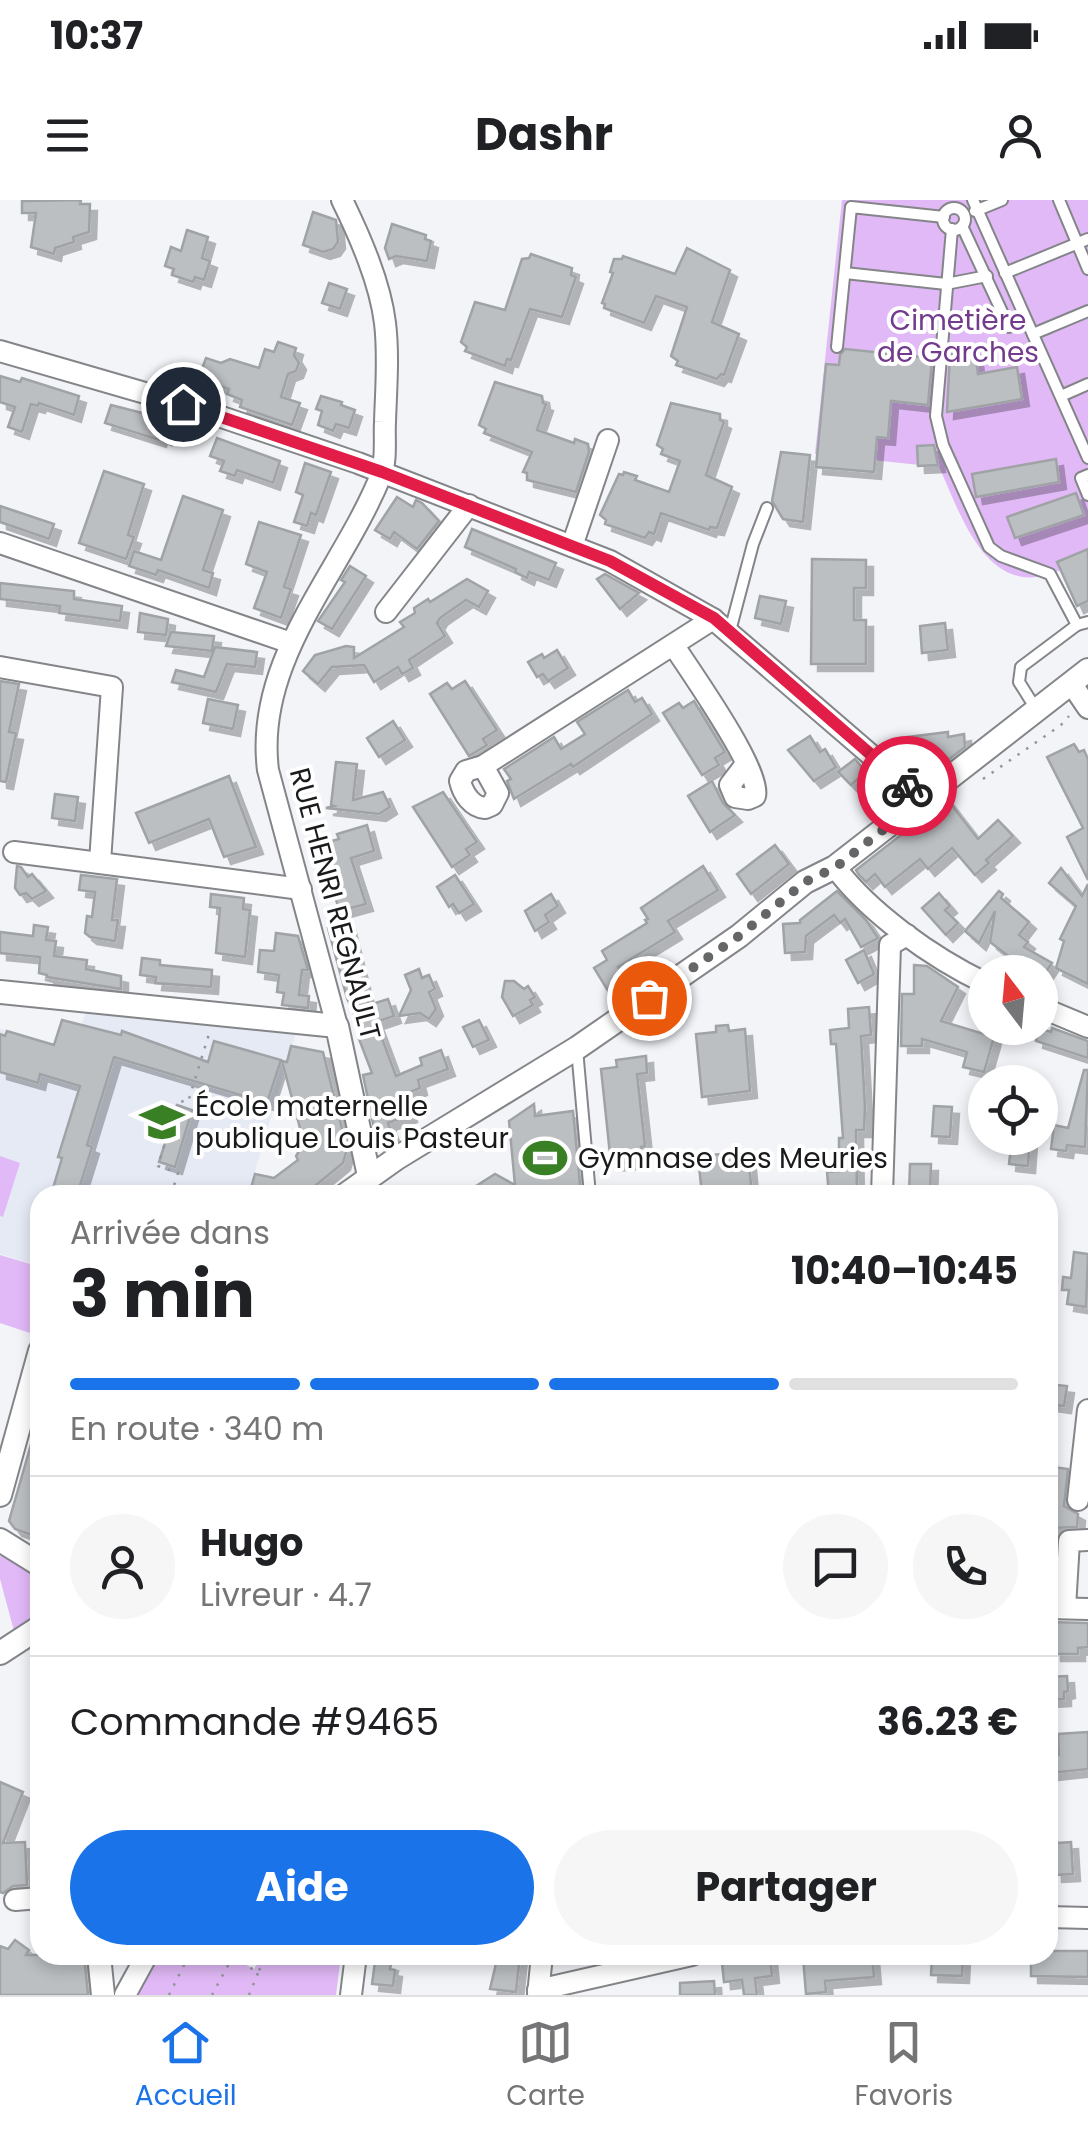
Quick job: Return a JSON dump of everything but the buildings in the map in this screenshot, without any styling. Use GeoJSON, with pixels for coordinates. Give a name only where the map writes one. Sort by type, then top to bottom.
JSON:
{"type":"FeatureCollection","features":[{"type":"Feature","properties":{"kind":"street","name":"RUE HENRI REGNAULT"},"geometry":{"type":"LineString","coordinates":[[342,200],[385,318],[388,352],[382,472],[291,642],[264,740],[268,770],[337,1026],[370,1176]]}},
{"type":"Feature","properties":{"kind":"street"},"geometry":{"type":"LineString","coordinates":[[0,351],[183,404],[382,472],[610,561],[721,625],[922,799]]}},
{"type":"Feature","properties":{"kind":"street"},"geometry":{"type":"LineString","coordinates":[[572,546],[608,440]]}},
{"type":"Feature","properties":{"kind":"street"},"geometry":{"type":"LineString","coordinates":[[386,612],[469,505]]}},
{"type":"Feature","properties":{"kind":"street"},"geometry":{"type":"LineString","coordinates":[[0,543],[291,642]]}},
{"type":"Feature","properties":{"kind":"street"},"geometry":{"type":"LineString","coordinates":[[483,766],[674,646],[721,625]]}},
{"type":"Feature","properties":{"kind":"street"},"geometry":{"type":"LineString","coordinates":[[674,646],[746,764]]}},
{"type":"Feature","properties":{"kind":"street"},"geometry":{"type":"LineString","coordinates":[[0,667],[112,687],[100,862]]}},
{"type":"Feature","properties":{"kind":"street"},"geometry":{"type":"LineString","coordinates":[[358,1185],[577,1048],[739,936],[805,882],[836,867],[1036,710],[1083,691]]}},
{"type":"Feature","properties":{"kind":"street"},"geometry":{"type":"LineString","coordinates":[[14,852],[301,889]]}},
{"type":"Feature","properties":{"kind":"street"},"geometry":{"type":"LineString","coordinates":[[836,867],[906,935],[968,973]]}},
{"type":"Feature","properties":{"kind":"street"},"geometry":{"type":"LineString","coordinates":[[882,1185],[890,945],[906,935]]}},
{"type":"Feature","properties":{"kind":"street"},"geometry":{"type":"LineString","coordinates":[[0,992],[337,1026]]}},
{"type":"Feature","properties":{"kind":"street"},"geometry":{"type":"LineString","coordinates":[[1058,1014],[1088,1027]]}},
{"type":"Feature","properties":{"kind":"street"},"geometry":{"type":"LineString","coordinates":[[0,1495],[30,1387]]}},
{"type":"Feature","properties":{"kind":"street"},"geometry":{"type":"LineString","coordinates":[[1078,1500],[1088,1410]]}},
{"type":"Feature","properties":{"kind":"street"},"geometry":{"type":"LineString","coordinates":[[0,1540],[30,1558]]}},
{"type":"Feature","properties":{"kind":"street"},"geometry":{"type":"LineString","coordinates":[[1058,1598],[1070,1541],[1088,1540]]}},
{"type":"Feature","properties":{"kind":"street"},"geometry":{"type":"LineString","coordinates":[[1058,1608],[1088,1609]]}},
{"type":"Feature","properties":{"kind":"street"},"geometry":{"type":"LineString","coordinates":[[0,1653],[30,1635]]}},
{"type":"Feature","properties":{"kind":"street"},"geometry":{"type":"LineString","coordinates":[[15,1900],[30,1899]]}},
{"type":"Feature","properties":{"kind":"street"},"geometry":{"type":"LineString","coordinates":[[1058,1916],[1088,1918]]}},
{"type":"Feature","properties":{"kind":"street"},"geometry":{"type":"LineString","coordinates":[[100,1965],[103,1995]]}},
{"type":"Feature","properties":{"kind":"street"},"geometry":{"type":"LineString","coordinates":[[125,1995],[141,1965]]}},
{"type":"Feature","properties":{"kind":"street"},"geometry":{"type":"LineString","coordinates":[[351,1995],[355,1965]]}},
{"type":"Feature","properties":{"kind":"street"},"geometry":{"type":"LineString","coordinates":[[541,1965],[538,1992],[650,1965]]}},
{"type":"Feature","properties":{"kind":"lane"},"geometry":{"type":"LineString","coordinates":[[1002,200],[975,205],[957,216],[946,284],[936,416],[942,444],[988,547],[1001,556],[1050,574],[1082,624],[1021,667],[1019,682],[1036,710]]}},
{"type":"Feature","properties":{"kind":"lane"},"geometry":{"type":"LineString","coordinates":[[1059,200],[1083,241],[1088,269]]}},
{"type":"Feature","properties":{"kind":"lane"},"geometry":{"type":"LineString","coordinates":[[837,347],[852,204],[944,216],[948,210],[957,216],[1009,328]]}},
{"type":"Feature","properties":{"kind":"lane"},"geometry":{"type":"LineString","coordinates":[[975,205],[1088,458]]}},
{"type":"Feature","properties":{"kind":"lane"},"geometry":{"type":"LineString","coordinates":[[1005,273],[1083,241]]}},
{"type":"Feature","properties":{"kind":"lane"},"geometry":{"type":"LineString","coordinates":[[845,273],[946,284],[987,276]]}},
{"type":"Feature","properties":{"kind":"lane"},"geometry":{"type":"LineString","coordinates":[[1033,334],[1088,311]]}},
{"type":"Feature","properties":{"kind":"lane"},"geometry":{"type":"LineString","coordinates":[[1060,396],[1088,384]]}},
{"type":"Feature","properties":{"kind":"lane"},"geometry":{"type":"LineString","coordinates":[[1088,474],[1080,478],[1088,495]]}},
{"type":"Feature","properties":{"kind":"lane"},"geometry":{"type":"LineString","coordinates":[[721,625],[767,508]]}},
{"type":"Feature","properties":{"kind":"lane"},"geometry":{"type":"LineString","coordinates":[[577,1048],[589,1185]]}},
{"type":"Feature","properties":{"kind":"path"},"geometry":{"type":"LineString","coordinates":[[978,782],[1061,726],[1083,691]]}},
{"type":"Feature","properties":{"kind":"path"},"geometry":{"type":"LineString","coordinates":[[174,1185],[178,1173],[158,1166],[178,1100],[188,1102],[215,1014]]}},
{"type":"Feature","properties":{"kind":"path"},"geometry":{"type":"LineString","coordinates":[[168,1995],[184,1965]]}},
{"type":"Feature","properties":{"kind":"path"},"geometry":{"type":"LineString","coordinates":[[212,1995],[226,1965]]}},
{"type":"Feature","properties":{"kind":"path"},"geometry":{"type":"LineString","coordinates":[[246,1965],[258,1972]]}},
{"type":"Feature","properties":{"kind":"path"},"geometry":{"type":"LineString","coordinates":[[249,1995],[262,1965]]}},
{"type":"Feature","properties":{"kind":"shaded area","name":"École maternelle publique Louis Pasteur"},"geometry":{"type":"Polygon","coordinates":[[[86,1011],[296,1033],[251,1185],[30,1185],[30,1264],[0,1254],[0,1029],[74,1049],[86,1011]]]}},
{"type":"Feature","properties":{"kind":"green space","name":"Cimetière de Garches"},"geometry":{"type":"Polygon","coordinates":[[[842,200],[1088,200],[1088,557],[1043,576],[1017,576],[986,556],[974,540],[939,467],[815,454],[842,200]]]}},
{"type":"Feature","properties":{"kind":"green space"},"geometry":{"type":"Polygon","coordinates":[[[0,1156],[20,1163],[3,1217],[0,1216],[0,1156]]]}},
{"type":"Feature","properties":{"kind":"green space"},"geometry":{"type":"Polygon","coordinates":[[[0,1255],[30,1264],[30,1333],[0,1323],[0,1255]]]}},
{"type":"Feature","properties":{"kind":"green space"},"geometry":{"type":"Polygon","coordinates":[[[7,1555],[30,1569],[30,1624],[14,1631],[0,1579],[0,1556],[7,1555]]]}},
{"type":"Feature","properties":{"kind":"green space"},"geometry":{"type":"Polygon","coordinates":[[[150,1965],[246,1965],[254,1969],[256,1965],[340,1965],[336,1995],[134,1995],[150,1965]]]}},
{"type":"Feature","properties":{"kind":"way so far"},"geometry":{"type":"LineString","coordinates":[[649,998],[739,936],[805,882],[836,867],[922,799],[907,786]]}},
{"type":"Feature","properties":{"kind":"place","name":"École maternelle publique Louis Pasteur"},"geometry":{"type":"Point","coordinates":[162,1122]}},
{"type":"Feature","properties":{"kind":"place","name":"Gymnase des Meuries"},"geometry":{"type":"Point","coordinates":[545,1158]}},
{"type":"Feature","properties":{"kind":"route"},"geometry":{"type":"LineString","coordinates":[[183,404],[382,472],[610,561],[714,618],[907,786]]}}]}
